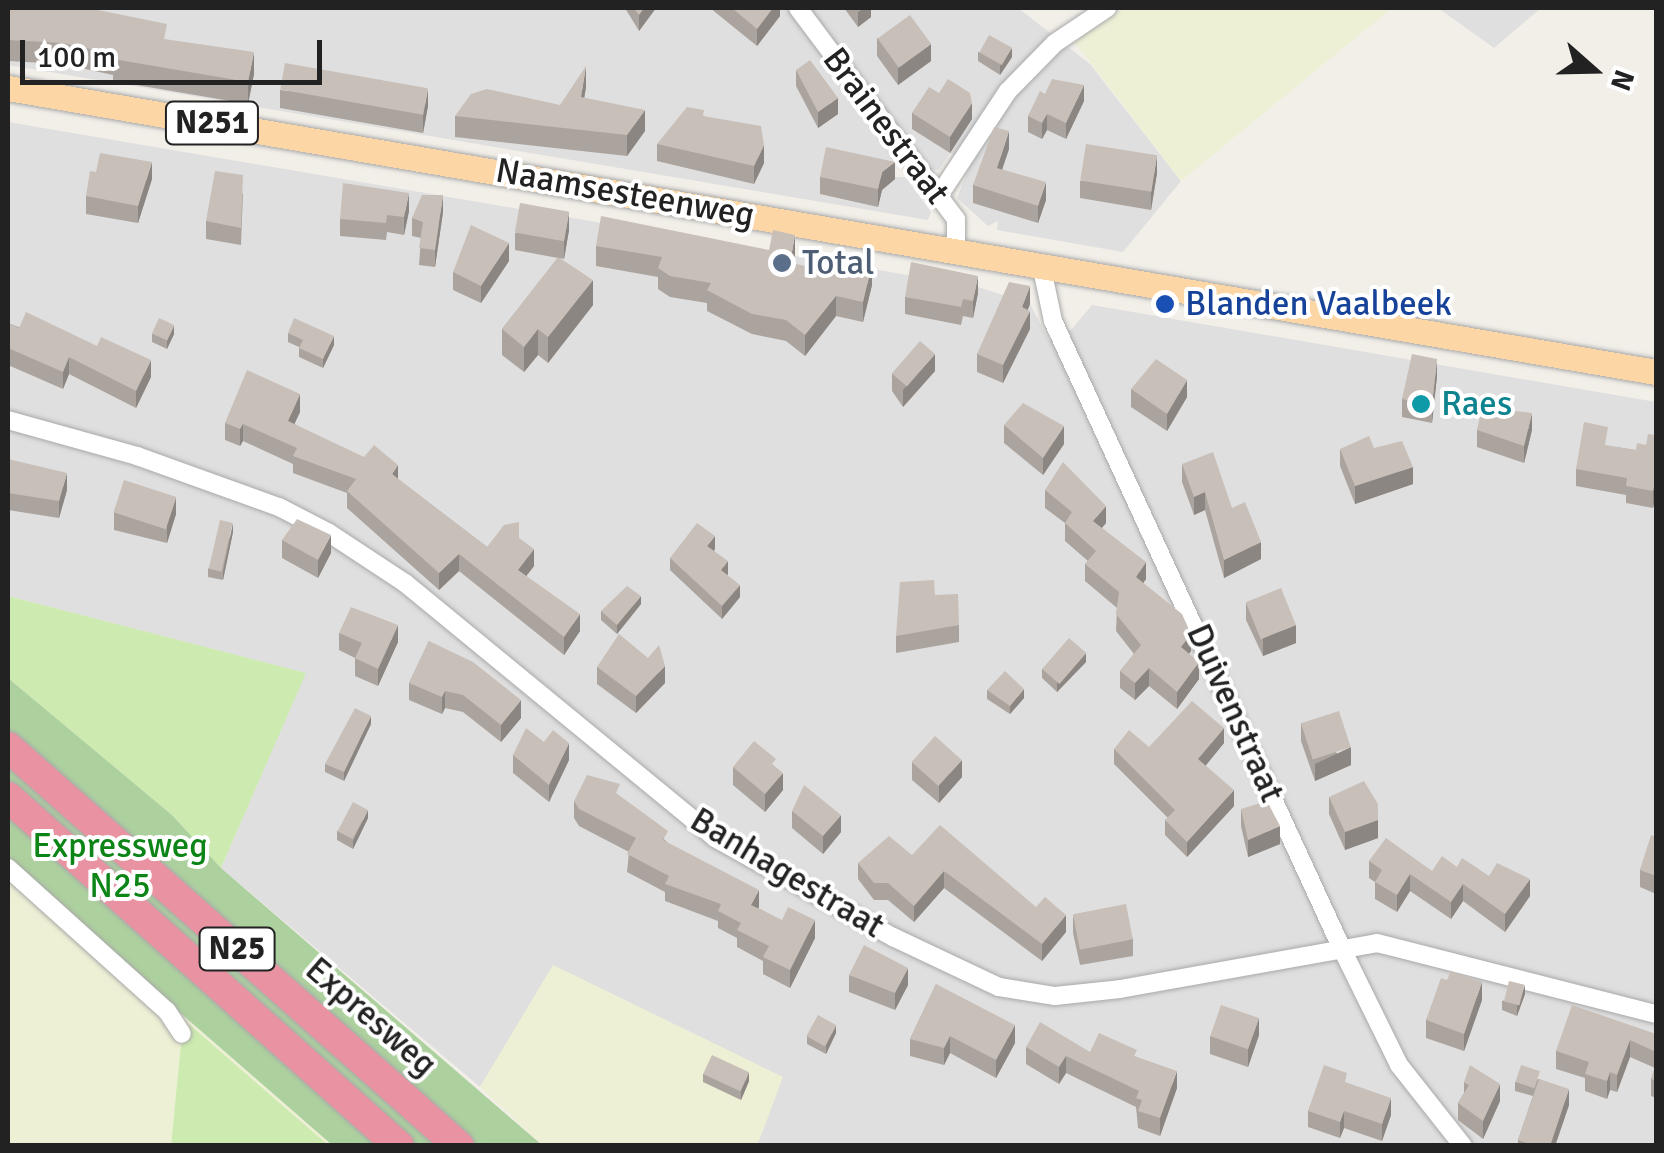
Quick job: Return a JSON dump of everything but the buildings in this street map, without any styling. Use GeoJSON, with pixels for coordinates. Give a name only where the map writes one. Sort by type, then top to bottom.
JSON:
{"type":"FeatureCollection","features":[{"type":"Feature","properties":{"kind":"highway","name":"Expresweg"},"geometry":{"type":"LineString","coordinates":[[8,747],[459,1146]]}},
{"type":"Feature","properties":{"kind":"highway","name":"N25"},"geometry":{"type":"LineString","coordinates":[[8,798],[399,1146]]}},
{"type":"Feature","properties":{"kind":"main road","name":"Naamsesteenweg"},"geometry":{"type":"LineString","coordinates":[[8,88],[1656,372]]}},
{"type":"Feature","properties":{"kind":"street","name":"Brainestraat"},"geometry":{"type":"LineString","coordinates":[[798,8],[958,225],[956,249]]}},
{"type":"Feature","properties":{"kind":"street"},"geometry":{"type":"LineString","coordinates":[[938,197],[1008,91],[1055,43],[1107,8]]}},
{"type":"Feature","properties":{"kind":"street","name":"Duivenstraat"},"geometry":{"type":"LineString","coordinates":[[1041,264],[1053,322],[1341,947],[1399,1065],[1463,1146]]}},
{"type":"Feature","properties":{"kind":"street","name":"Banhagestraat"},"geometry":{"type":"LineString","coordinates":[[8,420],[154,462],[279,507],[329,533],[405,583],[715,838],[893,937],[998,987],[1055,996],[1120,989],[1377,943],[1656,1014]]}},
{"type":"Feature","properties":{"kind":"street"},"geometry":{"type":"LineString","coordinates":[[8,868],[167,1011],[182,1034]]}},
{"type":"Feature","properties":{"kind":"shaded area"},"geometry":{"type":"Polygon","coordinates":[[[8,8],[1018,8],[1090,64],[1181,181],[1123,252],[997,230],[998,221],[988,226],[957,198],[970,165],[950,153],[939,170],[929,169],[883,106],[866,121],[894,159],[890,177],[905,177],[931,212],[928,220],[8,65],[8,8]]]}},
{"type":"Feature","properties":{"kind":"shaded area"},"geometry":{"type":"Polygon","coordinates":[[[1438,8],[1541,8],[1494,48],[1438,8]]]}},
{"type":"Feature","properties":{"kind":"shaded area"},"geometry":{"type":"Polygon","coordinates":[[[8,122],[978,287],[1030,304],[1049,340],[1072,329],[1092,305],[1656,402],[1656,1145],[757,1145],[782,1077],[554,966],[480,1087],[221,868],[305,673],[8,596],[8,122]]]}},
{"type":"Feature","properties":{"kind":"green space"},"geometry":{"type":"Polygon","coordinates":[[[1124,8],[1392,8],[1181,181],[1074,41],[1124,8]]]}},
{"type":"Feature","properties":{"kind":"green space"},"geometry":{"type":"Polygon","coordinates":[[[8,596],[306,673],[221,868],[172,815],[8,678],[8,596]]]}},
{"type":"Feature","properties":{"kind":"green space","name":"Expressweg N25"},"geometry":{"type":"Polygon","coordinates":[[[8,678],[172,815],[221,868],[542,1145],[332,1145],[8,863],[8,678]]]}},
{"type":"Feature","properties":{"kind":"green space"},"geometry":{"type":"Polygon","coordinates":[[[8,863],[332,1145],[8,1145],[8,863]]]}},
{"type":"Feature","properties":{"kind":"green space"},"geometry":{"type":"Polygon","coordinates":[[[553,965],[783,1077],[757,1146],[542,1145],[480,1087],[553,965]]]}},
{"type":"Feature","properties":{"kind":"green space"},"geometry":{"type":"Polygon","coordinates":[[[190,1025],[328,1145],[171,1146],[182,1034],[190,1025]]]}},
{"type":"Feature","properties":{"kind":"place","name":"Total"},"geometry":{"type":"Point","coordinates":[782,263]}},
{"type":"Feature","properties":{"kind":"place","name":"Blanden Vaalbeek"},"geometry":{"type":"Point","coordinates":[1165,304]}},
{"type":"Feature","properties":{"kind":"place","name":"Raes"},"geometry":{"type":"Point","coordinates":[1421,404]}}]}
